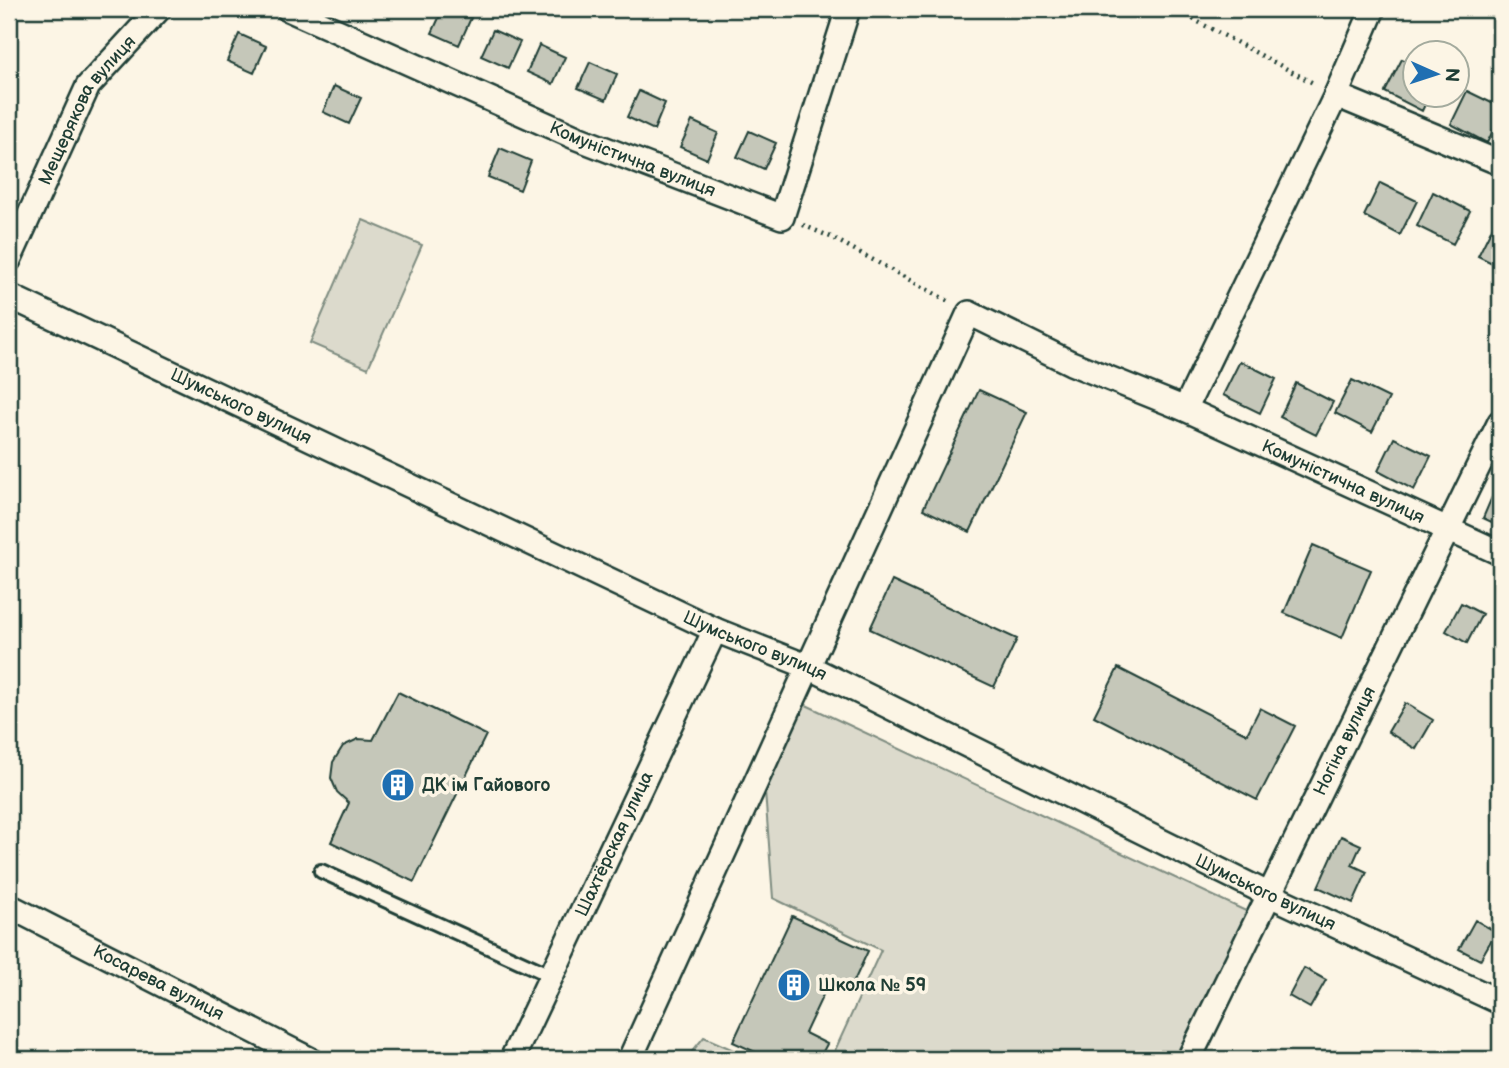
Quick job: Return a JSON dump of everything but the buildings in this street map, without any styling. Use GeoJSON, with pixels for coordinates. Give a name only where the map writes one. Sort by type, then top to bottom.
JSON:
{"type":"FeatureCollection","features":[{"type":"Feature","properties":{"kind":"street","name":"Мещерякова вулиця"},"geometry":{"type":"LineString","coordinates":[[9,260],[88,86],[159,9]]}},
{"type":"Feature","properties":{"kind":"street","name":"Комуністична вулиця"},"geometry":{"type":"LineString","coordinates":[[288,9],[577,138],[782,217]]}},
{"type":"Feature","properties":{"kind":"street"},"geometry":{"type":"LineString","coordinates":[[782,217],[848,9]]}},
{"type":"Feature","properties":{"kind":"street"},"geometry":{"type":"LineString","coordinates":[[1185,409],[1336,94],[1373,9]]}},
{"type":"Feature","properties":{"kind":"street"},"geometry":{"type":"LineString","coordinates":[[1336,94],[1500,163]]}},
{"type":"Feature","properties":{"kind":"street","name":"Шумського вулиця"},"geometry":{"type":"LineString","coordinates":[[9,296],[715,630],[809,667],[1270,895],[1500,1002]]}},
{"type":"Feature","properties":{"kind":"street","name":"Комуністична вулиця"},"geometry":{"type":"LineString","coordinates":[[969,313],[1071,363],[1185,409],[1500,553]]}},
{"type":"Feature","properties":{"kind":"street"},"geometry":{"type":"LineString","coordinates":[[630,1059],[969,313]]}},
{"type":"Feature","properties":{"kind":"street","name":"Ногіна вулиця"},"geometry":{"type":"LineString","coordinates":[[1189,1059],[1500,422]]}},
{"type":"Feature","properties":{"kind":"street","name":"Шахтёрская улица"},"geometry":{"type":"LineString","coordinates":[[512,1059],[715,630]]}},
{"type":"Feature","properties":{"kind":"street","name":"Косарева вулиця"},"geometry":{"type":"LineString","coordinates":[[9,906],[309,1059]]}},
{"type":"Feature","properties":{"kind":"lane"},"geometry":{"type":"LineString","coordinates":[[321,871],[552,976]]}},
{"type":"Feature","properties":{"kind":"path"},"geometry":{"type":"LineString","coordinates":[[1174,9],[1336,94]]}},
{"type":"Feature","properties":{"kind":"path"},"geometry":{"type":"LineString","coordinates":[[782,217],[833,238],[969,313]]}},
{"type":"Feature","properties":{"kind":"shaded area"},"geometry":{"type":"Polygon","coordinates":[[[363,220],[422,245],[368,368],[310,343],[363,220]]]}},
{"type":"Feature","properties":{"kind":"shaded area"},"geometry":{"type":"Polygon","coordinates":[[[804,704],[1248,912],[1174,1059],[831,1059],[881,950],[773,898],[764,778],[804,704]]]}},
{"type":"Feature","properties":{"kind":"shaded area"},"geometry":{"type":"Polygon","coordinates":[[[704,1037],[754,1059],[686,1059],[704,1037]]]}},
{"type":"Feature","properties":{"kind":"place","name":"ДК ім Гайового"},"geometry":{"type":"Point","coordinates":[398,785]}},
{"type":"Feature","properties":{"kind":"place","name":"Школа № 59"},"geometry":{"type":"Point","coordinates":[794,985]}}]}
